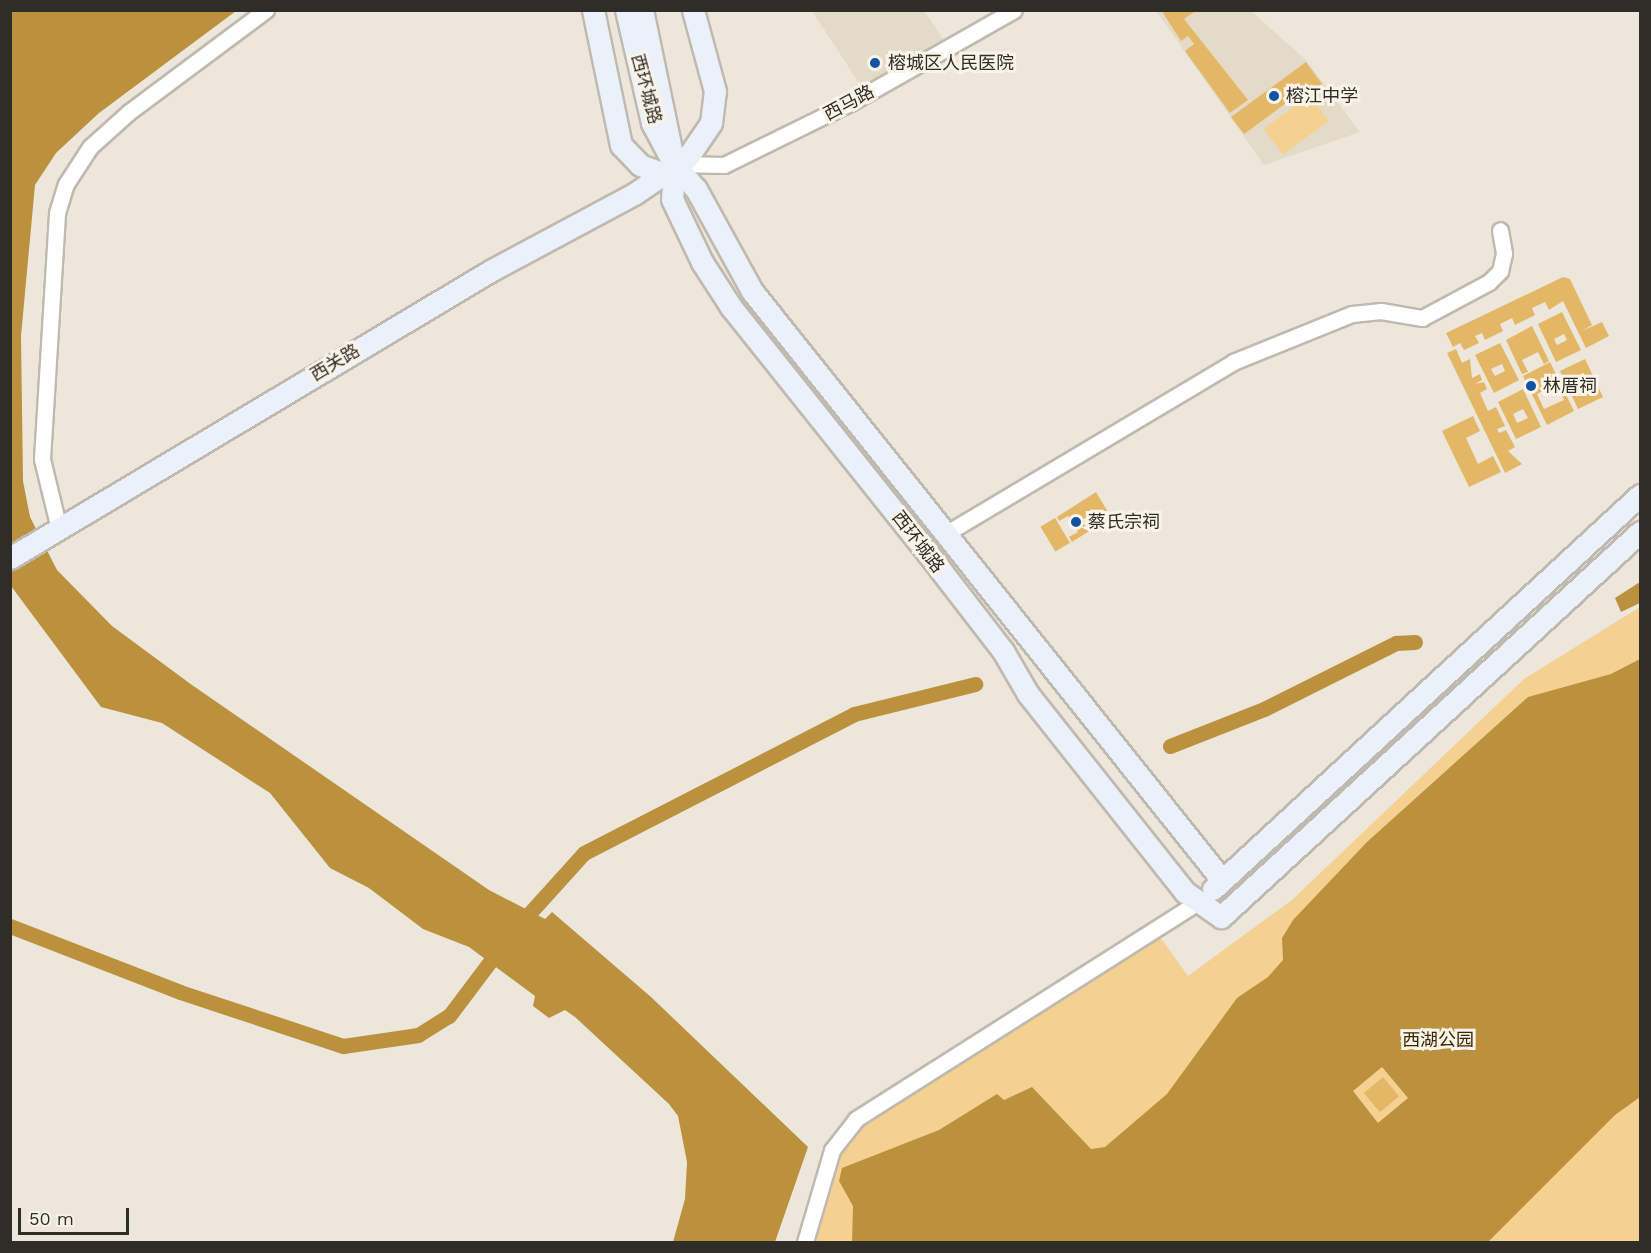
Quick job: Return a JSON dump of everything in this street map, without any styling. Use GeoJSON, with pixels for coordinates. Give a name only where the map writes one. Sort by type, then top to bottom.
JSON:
{"type":"FeatureCollection","features":[{"type":"Feature","properties":{"kind":"main road"},"geometry":{"type":"LineString","coordinates":[[593,10],[621,145],[640,165],[668,169]]}},
{"type":"Feature","properties":{"kind":"main road","name":"西环城路"},"geometry":{"type":"LineString","coordinates":[[626,10],[652,123],[668,169],[696,189],[752,291],[1222,880]]}},
{"type":"Feature","properties":{"kind":"main road","name":"西环城路"},"geometry":{"type":"LineString","coordinates":[[642,10],[672,199],[691,241],[731,307],[939,568],[1042,712],[1185,892],[1201,900],[1221,918],[1641,532]]}},
{"type":"Feature","properties":{"kind":"main road","name":"西关路"},"geometry":{"type":"LineString","coordinates":[[10,558],[492,270],[634,194],[687,158],[711,123],[715,91],[693,10]]}},
{"type":"Feature","properties":{"kind":"main road"},"geometry":{"type":"LineString","coordinates":[[1201,900],[1641,495]]}},
{"type":"Feature","properties":{"kind":"street"},"geometry":{"type":"LineString","coordinates":[[54,532],[42,444],[57,213],[66,184],[90,147],[129,112],[266,10]]}},
{"type":"Feature","properties":{"kind":"street","name":"西马路"},"geometry":{"type":"LineString","coordinates":[[668,169],[724,165],[852,102],[1014,10]]}},
{"type":"Feature","properties":{"kind":"street"},"geometry":{"type":"LineString","coordinates":[[945,534],[1233,362],[1352,314],[1381,311],[1422,318],[1490,282],[1500,271],[1504,253],[1500,230]]}},
{"type":"Feature","properties":{"kind":"street"},"geometry":{"type":"LineString","coordinates":[[805,1242],[832,1150],[856,1119],[1201,900]]}},
{"type":"Feature","properties":{"kind":"shaded area","name":"榕江中学"},"geometry":{"type":"Polygon","coordinates":[[[1160,10],[1251,11],[1306,60],[1360,132],[1264,165],[1157,12],[1160,10]]]}},
{"type":"Feature","properties":{"kind":"shaded area"},"geometry":{"type":"Polygon","coordinates":[[[10,11],[236,11],[99,113],[56,153],[35,185],[21,336],[23,481],[30,517],[57,570],[112,626],[192,685],[489,890],[545,919],[552,912],[651,997],[808,1147],[775,1242],[673,1242],[685,1199],[687,1162],[678,1116],[669,1104],[565,1010],[549,1018],[533,1006],[535,996],[469,947],[423,929],[369,888],[330,868],[270,793],[162,723],[101,707],[11,586],[10,11]]]}},
{"type":"Feature","properties":{"kind":"shaded area","name":"榕城区人民医院"},"geometry":{"type":"Polygon","coordinates":[[[812,11],[924,11],[945,41],[861,86],[812,11]]]}},
{"type":"Feature","properties":{"kind":"shaded area"},"geometry":{"type":"Polygon","coordinates":[[[1640,582],[1640,603],[1621,612],[1615,598],[1640,582]]]}},
{"type":"Feature","properties":{"kind":"shaded area","name":"西湖公园"},"geometry":{"type":"Polygon","coordinates":[[[1640,659],[1640,1097],[1615,1115],[1488,1242],[852,1242],[853,1206],[839,1181],[842,1168],[939,1130],[997,1094],[1004,1100],[1032,1087],[1091,1149],[1105,1147],[1167,1094],[1237,998],[1268,977],[1283,960],[1282,938],[1293,920],[1367,842],[1528,697],[1611,674],[1640,659]],[[1382,1067],[1353,1091],[1378,1123],[1408,1098],[1382,1067]]]}},
{"type":"Feature","properties":{"kind":"green space"},"geometry":{"type":"Polygon","coordinates":[[[1310,95],[1329,121],[1283,154],[1264,129],[1310,95]]]}},
{"type":"Feature","properties":{"kind":"green space","name":"西湖公园"},"geometry":{"type":"Polygon","coordinates":[[[1640,607],[1640,1242],[810,1242],[839,1144],[875,1107],[1158,934],[1188,976],[1292,900],[1524,679],[1640,607]]]}},
{"type":"Feature","properties":{"kind":"building"},"geometry":{"type":"Polygon","coordinates":[[[1166,10],[1197,10],[1184,19],[1248,100],[1230,113],[1185,51],[1194,44],[1188,36],[1181,41],[1163,13],[1166,10]]]}},
{"type":"Feature","properties":{"kind":"building"},"geometry":{"type":"Polygon","coordinates":[[[1306,62],[1322,84],[1315,89],[1312,84],[1244,134],[1231,117],[1306,62]]]}},
{"type":"Feature","properties":{"kind":"building"},"geometry":{"type":"Polygon","coordinates":[[[1563,277],[1570,279],[1592,325],[1582,331],[1602,322],[1609,336],[1586,348],[1563,301],[1549,310],[1545,302],[1532,308],[1535,315],[1515,325],[1512,318],[1500,324],[1503,331],[1485,340],[1482,333],[1475,336],[1479,343],[1464,350],[1460,343],[1453,347],[1446,333],[1563,277]]]}},
{"type":"Feature","properties":{"kind":"building"},"geometry":{"type":"Polygon","coordinates":[[[1562,312],[1581,350],[1556,362],[1538,324],[1562,312]],[[1564,334],[1554,339],[1557,345],[1567,340],[1564,334]]]}},
{"type":"Feature","properties":{"kind":"building"},"geometry":{"type":"Polygon","coordinates":[[[1532,326],[1549,361],[1544,364],[1538,352],[1522,360],[1528,372],[1522,374],[1506,340],[1532,326]]]}},
{"type":"Feature","properties":{"kind":"building"},"geometry":{"type":"Polygon","coordinates":[[[1500,343],[1519,380],[1494,393],[1475,355],[1500,343]],[[1502,364],[1491,369],[1495,376],[1505,371],[1502,364]]]}},
{"type":"Feature","properties":{"kind":"building"},"geometry":{"type":"Polygon","coordinates":[[[1456,349],[1462,363],[1470,359],[1472,378],[1480,374],[1482,380],[1475,384],[1484,382],[1487,389],[1480,393],[1488,411],[1496,407],[1505,426],[1497,429],[1499,433],[1506,430],[1515,447],[1508,451],[1522,464],[1505,473],[1447,353],[1456,349]]]}},
{"type":"Feature","properties":{"kind":"building"},"geometry":{"type":"Polygon","coordinates":[[[1585,359],[1603,397],[1578,409],[1560,371],[1585,359]],[[1585,378],[1575,383],[1579,392],[1590,387],[1585,378]]]}},
{"type":"Feature","properties":{"kind":"building"},"geometry":{"type":"Polygon","coordinates":[[[1550,362],[1574,411],[1547,425],[1523,376],[1550,362]],[[1556,384],[1537,394],[1544,409],[1564,400],[1556,384]]]}},
{"type":"Feature","properties":{"kind":"building"},"geometry":{"type":"Polygon","coordinates":[[[1523,389],[1541,427],[1516,439],[1498,402],[1523,389]],[[1523,409],[1513,414],[1517,423],[1528,418],[1523,409]]]}},
{"type":"Feature","properties":{"kind":"building"},"geometry":{"type":"Polygon","coordinates":[[[1473,416],[1480,431],[1466,438],[1478,464],[1493,456],[1501,472],[1469,487],[1442,431],[1473,416]]]}},
{"type":"Feature","properties":{"kind":"building"},"geometry":{"type":"Polygon","coordinates":[[[1096,492],[1111,517],[1072,542],[1069,537],[1078,532],[1068,516],[1059,521],[1057,517],[1096,492]]]}},
{"type":"Feature","properties":{"kind":"building"},"geometry":{"type":"Polygon","coordinates":[[[1055,518],[1070,543],[1055,552],[1040,527],[1055,518]]]}},
{"type":"Feature","properties":{"kind":"building"},"geometry":{"type":"Polygon","coordinates":[[[1383,1077],[1399,1096],[1380,1112],[1364,1093],[1383,1077]]]}},
{"type":"Feature","properties":{"kind":"waterway"},"geometry":{"type":"LineString","coordinates":[[1170,746],[1264,709],[1396,643],[1415,642]]}},
{"type":"Feature","properties":{"kind":"waterway"},"geometry":{"type":"LineString","coordinates":[[518,926],[584,853],[854,714],[975,684]]}},
{"type":"Feature","properties":{"kind":"waterway"},"geometry":{"type":"LineString","coordinates":[[10,926],[180,992],[343,1046],[418,1035],[449,1016],[501,947]]}},
{"type":"Feature","properties":{"kind":"place","name":"榕城区人民医院"},"geometry":{"type":"Point","coordinates":[875,63]}},
{"type":"Feature","properties":{"kind":"place","name":"榕江中学"},"geometry":{"type":"Point","coordinates":[1274,96]}},
{"type":"Feature","properties":{"kind":"place","name":"林厝祠"},"geometry":{"type":"Point","coordinates":[1531,386]}},
{"type":"Feature","properties":{"kind":"place","name":"蔡氏宗祠"},"geometry":{"type":"Point","coordinates":[1076,522]}}]}
